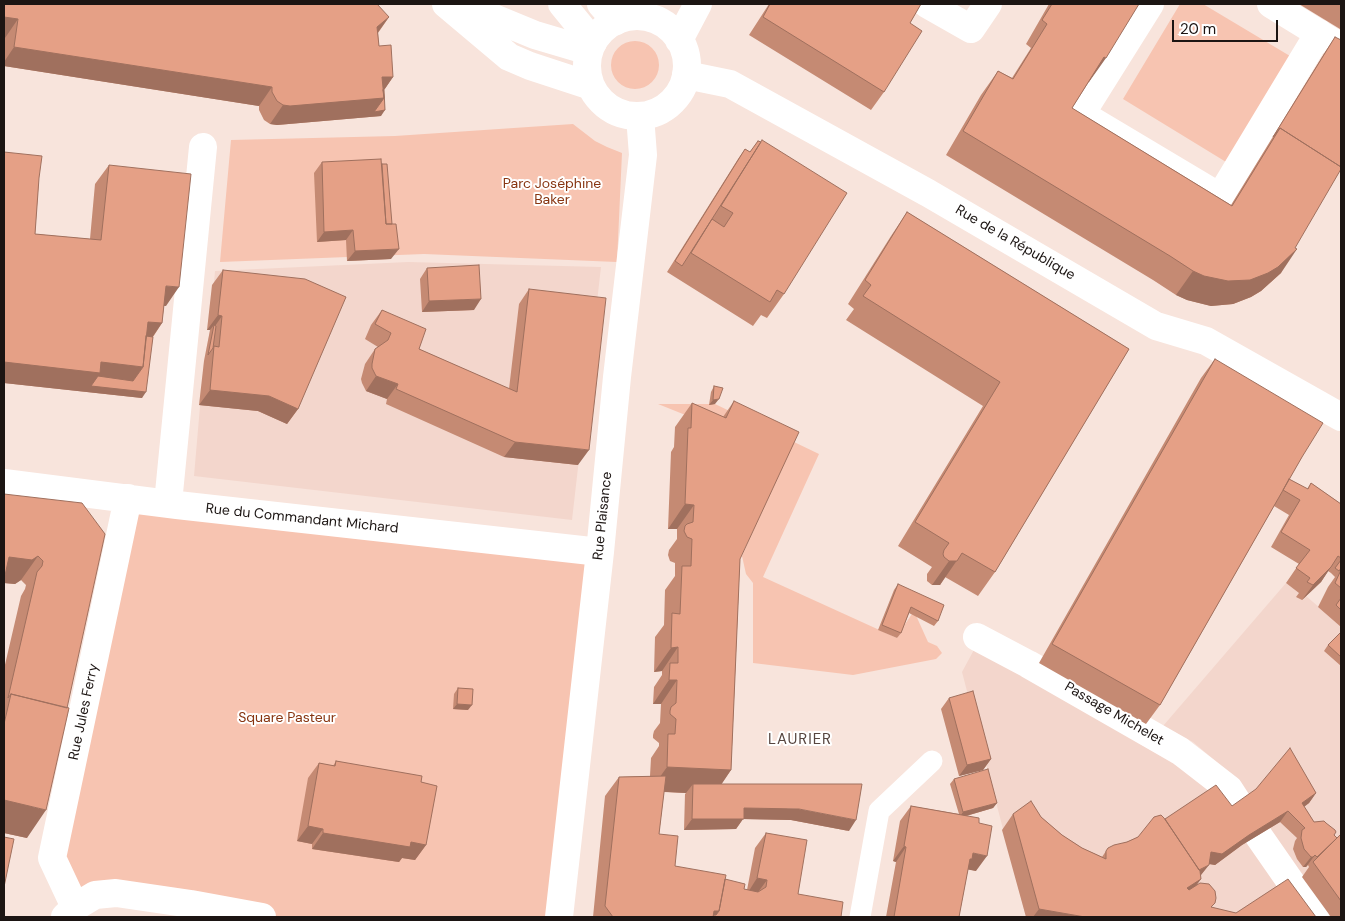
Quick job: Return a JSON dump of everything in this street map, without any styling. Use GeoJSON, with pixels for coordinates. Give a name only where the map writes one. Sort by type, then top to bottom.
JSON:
{"type":"FeatureCollection","features":[{"type":"Feature","properties":{"kind":"street"},"geometry":{"type":"LineString","coordinates":[[446,4],[509,57],[591,86]]}},
{"type":"Feature","properties":{"kind":"street"},"geometry":{"type":"LineString","coordinates":[[458,4],[534,35],[591,46]]}},
{"type":"Feature","properties":{"kind":"street"},"geometry":{"type":"LineString","coordinates":[[562,4],[591,46]]}},
{"type":"Feature","properties":{"kind":"street"},"geometry":{"type":"LineString","coordinates":[[679,40],[698,4]]}},
{"type":"Feature","properties":{"kind":"street"},"geometry":{"type":"LineString","coordinates":[[927,4],[971,29],[988,4]]}},
{"type":"Feature","properties":{"kind":"street"},"geometry":{"type":"LineString","coordinates":[[1150,4],[1081,114],[1220,197],[1330,40],[1271,4]]}},
{"type":"Feature","properties":{"kind":"street"},"geometry":{"type":"LineString","coordinates":[[623,11],[660,22],[671,29],[684,49],[687,62],[686,75],[680,91],[670,103],[656,112],[640,116],[616,112],[597,97],[591,86],[587,62],[591,46],[603,30],[623,11]]}},
{"type":"Feature","properties":{"kind":"street","name":"Rue de la République"},"geometry":{"type":"LineString","coordinates":[[686,75],[730,84],[928,193],[1156,326],[1206,341],[1341,417]]}},
{"type":"Feature","properties":{"kind":"street","name":"Rue Plaisance"},"geometry":{"type":"LineString","coordinates":[[559,917],[600,552],[617,377],[643,155],[640,116]]}},
{"type":"Feature","properties":{"kind":"street"},"geometry":{"type":"LineString","coordinates":[[168,503],[203,147]]}},
{"type":"Feature","properties":{"kind":"street","name":"Rue du Commandant Michard"},"geometry":{"type":"LineString","coordinates":[[4,483],[600,552]]}},
{"type":"Feature","properties":{"kind":"street","name":"Rue Jules Ferry"},"geometry":{"type":"LineString","coordinates":[[70,912],[52,858],[128,498]]}},
{"type":"Feature","properties":{"kind":"street","name":"Passage Michelet"},"geometry":{"type":"LineString","coordinates":[[977,637],[1180,751],[1229,789],[1240,806]]}},
{"type":"Feature","properties":{"kind":"street"},"geometry":{"type":"LineString","coordinates":[[1258,835],[1315,917]]}},
{"type":"Feature","properties":{"kind":"street"},"geometry":{"type":"LineString","coordinates":[[70,912],[95,895],[116,892],[262,917]]}},
{"type":"Feature","properties":{"kind":"lane"},"geometry":{"type":"LineString","coordinates":[[860,917],[880,811],[932,761]]}},
{"type":"Feature","properties":{"kind":"shaded area"},"geometry":{"type":"Polygon","coordinates":[[[408,262],[601,267],[572,520],[194,476],[204,360],[210,331],[215,271],[408,262]]]}},
{"type":"Feature","properties":{"kind":"shaded area"},"geometry":{"type":"Polygon","coordinates":[[[1286,583],[1306,596],[1341,626],[1341,917],[1331,917],[1232,775],[1193,742],[1163,726],[1286,583]]]}},
{"type":"Feature","properties":{"kind":"shaded area"},"geometry":{"type":"Polygon","coordinates":[[[976,646],[1216,789],[1252,839],[1294,917],[1026,917],[962,672],[976,646]]]}},
{"type":"Feature","properties":{"kind":"green space"},"geometry":{"type":"Polygon","coordinates":[[[1180,4],[1203,4],[1295,59],[1231,165],[1123,99],[1180,4]]]}},
{"type":"Feature","properties":{"kind":"green space"},"geometry":{"type":"Polygon","coordinates":[[[635,41],[644,43],[652,48],[657,56],[659,65],[657,74],[652,82],[644,87],[635,89],[626,87],[618,82],[613,74],[611,65],[613,56],[618,48],[626,43],[635,41]]]}},
{"type":"Feature","properties":{"kind":"green space","name":"Parc Joséphine Baker"},"geometry":{"type":"Polygon","coordinates":[[[573,124],[595,141],[622,153],[617,262],[424,254],[220,262],[231,140],[395,136],[573,124]]]}},
{"type":"Feature","properties":{"kind":"green space"},"geometry":{"type":"Polygon","coordinates":[[[658,404],[715,404],[819,454],[763,577],[897,638],[914,611],[928,642],[937,646],[942,653],[936,659],[853,675],[753,663],[753,583],[746,574],[742,556],[785,455],[658,404]]]}},
{"type":"Feature","properties":{"kind":"green space","name":"Square Pasteur"},"geometry":{"type":"Polygon","coordinates":[[[128,498],[600,552],[559,917],[262,917],[191,904],[75,907],[52,858],[128,498]]]}},
{"type":"Feature","properties":{"kind":"building"},"geometry":{"type":"Polygon","coordinates":[[[4,4],[377,4],[389,17],[377,27],[379,46],[391,45],[393,77],[382,77],[384,98],[283,105],[277,101],[272,92],[272,87],[14,47],[18,19],[4,17],[4,4]]]}},
{"type":"Feature","properties":{"kind":"building"},"geometry":{"type":"Polygon","coordinates":[[[770,4],[921,4],[910,23],[922,31],[884,92],[763,17],[770,4]]]}},
{"type":"Feature","properties":{"kind":"building"},"geometry":{"type":"Polygon","coordinates":[[[1052,4],[1139,4],[1106,58],[1104,57],[1072,108],[1232,206],[1280,128],[1341,167],[1295,248],[1297,249],[1278,267],[1250,280],[1228,281],[1204,276],[963,131],[998,71],[1013,79],[1047,24],[1042,20],[1052,4]]]}},
{"type":"Feature","properties":{"kind":"building"},"geometry":{"type":"Polygon","coordinates":[[[1335,37],[1341,40],[1341,167],[1280,128],[1273,137],[1335,37]]]}},
{"type":"Feature","properties":{"kind":"building"},"geometry":{"type":"Polygon","coordinates":[[[384,90],[385,110],[374,112],[384,98],[384,90]]]}},
{"type":"Feature","properties":{"kind":"building"},"geometry":{"type":"Polygon","coordinates":[[[762,140],[847,193],[784,294],[777,290],[770,302],[691,253],[712,219],[724,227],[733,213],[721,206],[762,140]]]}},
{"type":"Feature","properties":{"kind":"building"},"geometry":{"type":"Polygon","coordinates":[[[758,141],[761,142],[682,266],[675,261],[745,149],[750,152],[758,141]]]}},
{"type":"Feature","properties":{"kind":"building"},"geometry":{"type":"Polygon","coordinates":[[[4,152],[42,156],[35,234],[101,240],[109,165],[191,174],[179,287],[166,286],[162,323],[148,322],[143,367],[101,362],[100,373],[4,362],[4,152]]]}},
{"type":"Feature","properties":{"kind":"building"},"geometry":{"type":"Polygon","coordinates":[[[381,159],[386,224],[396,224],[399,249],[355,251],[353,230],[324,232],[322,162],[381,159]]]}},
{"type":"Feature","properties":{"kind":"building"},"geometry":{"type":"Polygon","coordinates":[[[382,164],[387,164],[392,224],[386,224],[382,164]]]}},
{"type":"Feature","properties":{"kind":"building"},"geometry":{"type":"Polygon","coordinates":[[[907,212],[1129,349],[995,572],[962,553],[957,561],[949,561],[943,554],[949,543],[915,522],[1000,382],[863,296],[871,285],[865,280],[907,212]]]}},
{"type":"Feature","properties":{"kind":"building"},"geometry":{"type":"Polygon","coordinates":[[[479,265],[481,299],[429,301],[427,268],[479,265]]]}},
{"type":"Feature","properties":{"kind":"building"},"geometry":{"type":"Polygon","coordinates":[[[223,270],[305,279],[346,297],[298,409],[269,396],[210,390],[214,346],[219,347],[222,316],[218,315],[223,270]]]}},
{"type":"Feature","properties":{"kind":"building"},"geometry":{"type":"Polygon","coordinates":[[[529,289],[606,298],[589,450],[515,442],[396,389],[398,384],[376,376],[372,368],[375,349],[388,340],[391,333],[375,324],[382,310],[426,329],[419,349],[517,392],[529,289]]]}},
{"type":"Feature","properties":{"kind":"building"},"geometry":{"type":"Polygon","coordinates":[[[214,325],[216,326],[213,348],[208,355],[214,325]]]}},
{"type":"Feature","properties":{"kind":"building"},"geometry":{"type":"Polygon","coordinates":[[[146,336],[153,337],[146,392],[91,386],[98,376],[133,381],[143,367],[146,336]]]}},
{"type":"Feature","properties":{"kind":"building"},"geometry":{"type":"Polygon","coordinates":[[[1215,359],[1323,423],[1160,705],[1052,644],[1215,359]]]}},
{"type":"Feature","properties":{"kind":"building"},"geometry":{"type":"Polygon","coordinates":[[[714,386],[723,388],[719,399],[713,400],[714,386]]]}},
{"type":"Feature","properties":{"kind":"building"},"geometry":{"type":"Polygon","coordinates":[[[734,401],[799,432],[740,559],[731,770],[667,767],[668,734],[675,734],[676,719],[670,714],[671,707],[676,703],[677,680],[669,680],[670,663],[678,663],[678,647],[671,648],[672,613],[680,614],[682,566],[691,566],[692,539],[687,537],[684,531],[687,524],[693,522],[694,505],[685,504],[688,428],[691,428],[692,403],[726,418],[734,401]]]}},
{"type":"Feature","properties":{"kind":"building"},"geometry":{"type":"Polygon","coordinates":[[[1289,479],[1308,489],[1311,483],[1341,504],[1341,558],[1338,556],[1331,567],[1313,585],[1307,582],[1310,578],[1296,568],[1310,550],[1281,532],[1300,500],[1283,490],[1289,479]]]}},
{"type":"Feature","properties":{"kind":"building"},"geometry":{"type":"Polygon","coordinates":[[[4,494],[82,503],[105,534],[67,708],[11,694],[8,698],[37,572],[42,566],[43,561],[38,556],[32,560],[9,557],[4,580],[4,494]]]}},
{"type":"Feature","properties":{"kind":"building"},"geometry":{"type":"Polygon","coordinates":[[[1341,560],[1341,568],[1339,571],[1335,568],[1341,560]]]}},
{"type":"Feature","properties":{"kind":"building"},"geometry":{"type":"Polygon","coordinates":[[[1341,570],[1341,588],[1335,583],[1341,570]]]}},
{"type":"Feature","properties":{"kind":"building"},"geometry":{"type":"Polygon","coordinates":[[[898,584],[944,605],[938,621],[911,607],[901,633],[882,625],[898,584]]]}},
{"type":"Feature","properties":{"kind":"building"},"geometry":{"type":"Polygon","coordinates":[[[1341,598],[1341,610],[1336,605],[1341,598]]]}},
{"type":"Feature","properties":{"kind":"building"},"geometry":{"type":"Polygon","coordinates":[[[1341,632],[1341,657],[1328,645],[1341,632]]]}},
{"type":"Feature","properties":{"kind":"building"},"geometry":{"type":"Polygon","coordinates":[[[458,688],[473,689],[472,705],[457,704],[458,688]]]}},
{"type":"Feature","properties":{"kind":"building"},"geometry":{"type":"Polygon","coordinates":[[[973,691],[991,759],[967,765],[949,698],[973,691]]]}},
{"type":"Feature","properties":{"kind":"building"},"geometry":{"type":"Polygon","coordinates":[[[11,694],[69,708],[46,810],[4,800],[4,724],[11,694]]]}},
{"type":"Feature","properties":{"kind":"building"},"geometry":{"type":"Polygon","coordinates":[[[1290,748],[1316,793],[1302,803],[1314,822],[1324,821],[1335,830],[1334,835],[1337,838],[1317,857],[1315,855],[1311,857],[1304,849],[1301,838],[1302,830],[1305,828],[1288,811],[1222,854],[1211,852],[1209,865],[1199,870],[1165,819],[1216,785],[1232,806],[1256,789],[1290,748]]]}},
{"type":"Feature","properties":{"kind":"building"},"geometry":{"type":"Polygon","coordinates":[[[336,761],[422,776],[421,782],[437,786],[426,845],[411,842],[410,847],[323,833],[323,829],[308,826],[319,763],[335,766],[336,761]]]}},
{"type":"Feature","properties":{"kind":"building"},"geometry":{"type":"Polygon","coordinates":[[[988,769],[997,803],[963,812],[954,779],[988,769]]]}},
{"type":"Feature","properties":{"kind":"building"},"geometry":{"type":"Polygon","coordinates":[[[666,776],[659,834],[678,836],[675,866],[726,875],[719,911],[714,911],[713,917],[613,917],[605,906],[619,777],[666,776]]]}},
{"type":"Feature","properties":{"kind":"building"},"geometry":{"type":"Polygon","coordinates":[[[693,784],[862,784],[856,820],[799,809],[744,808],[744,819],[692,819],[693,784]]]}},
{"type":"Feature","properties":{"kind":"building"},"geometry":{"type":"Polygon","coordinates":[[[1031,801],[1041,817],[1062,835],[1082,848],[1106,859],[1108,848],[1138,837],[1154,817],[1161,815],[1200,871],[1201,879],[1187,888],[1189,890],[1200,883],[1209,884],[1215,891],[1216,898],[1215,903],[1211,907],[1236,913],[1288,879],[1316,917],[1085,917],[1039,909],[1013,814],[1031,801]]]}},
{"type":"Feature","properties":{"kind":"building"},"geometry":{"type":"Polygon","coordinates":[[[911,806],[979,818],[979,823],[992,826],[987,856],[973,853],[972,859],[970,859],[959,917],[894,917],[911,806]]]}},
{"type":"Feature","properties":{"kind":"building"},"geometry":{"type":"Polygon","coordinates":[[[766,833],[807,840],[798,894],[843,902],[841,917],[713,917],[719,911],[725,879],[745,884],[744,889],[758,892],[766,887],[767,880],[757,878],[766,833]]]}},
{"type":"Feature","properties":{"kind":"building"},"geometry":{"type":"Polygon","coordinates":[[[1341,834],[1341,901],[1313,862],[1341,834]]]}},
{"type":"Feature","properties":{"kind":"building"},"geometry":{"type":"Polygon","coordinates":[[[4,837],[14,839],[4,887],[4,837]]]}},
{"type":"Feature","properties":{"kind":"district","name":"LAURIER"},"geometry":{"type":"Point","coordinates":[800,740]}}]}
